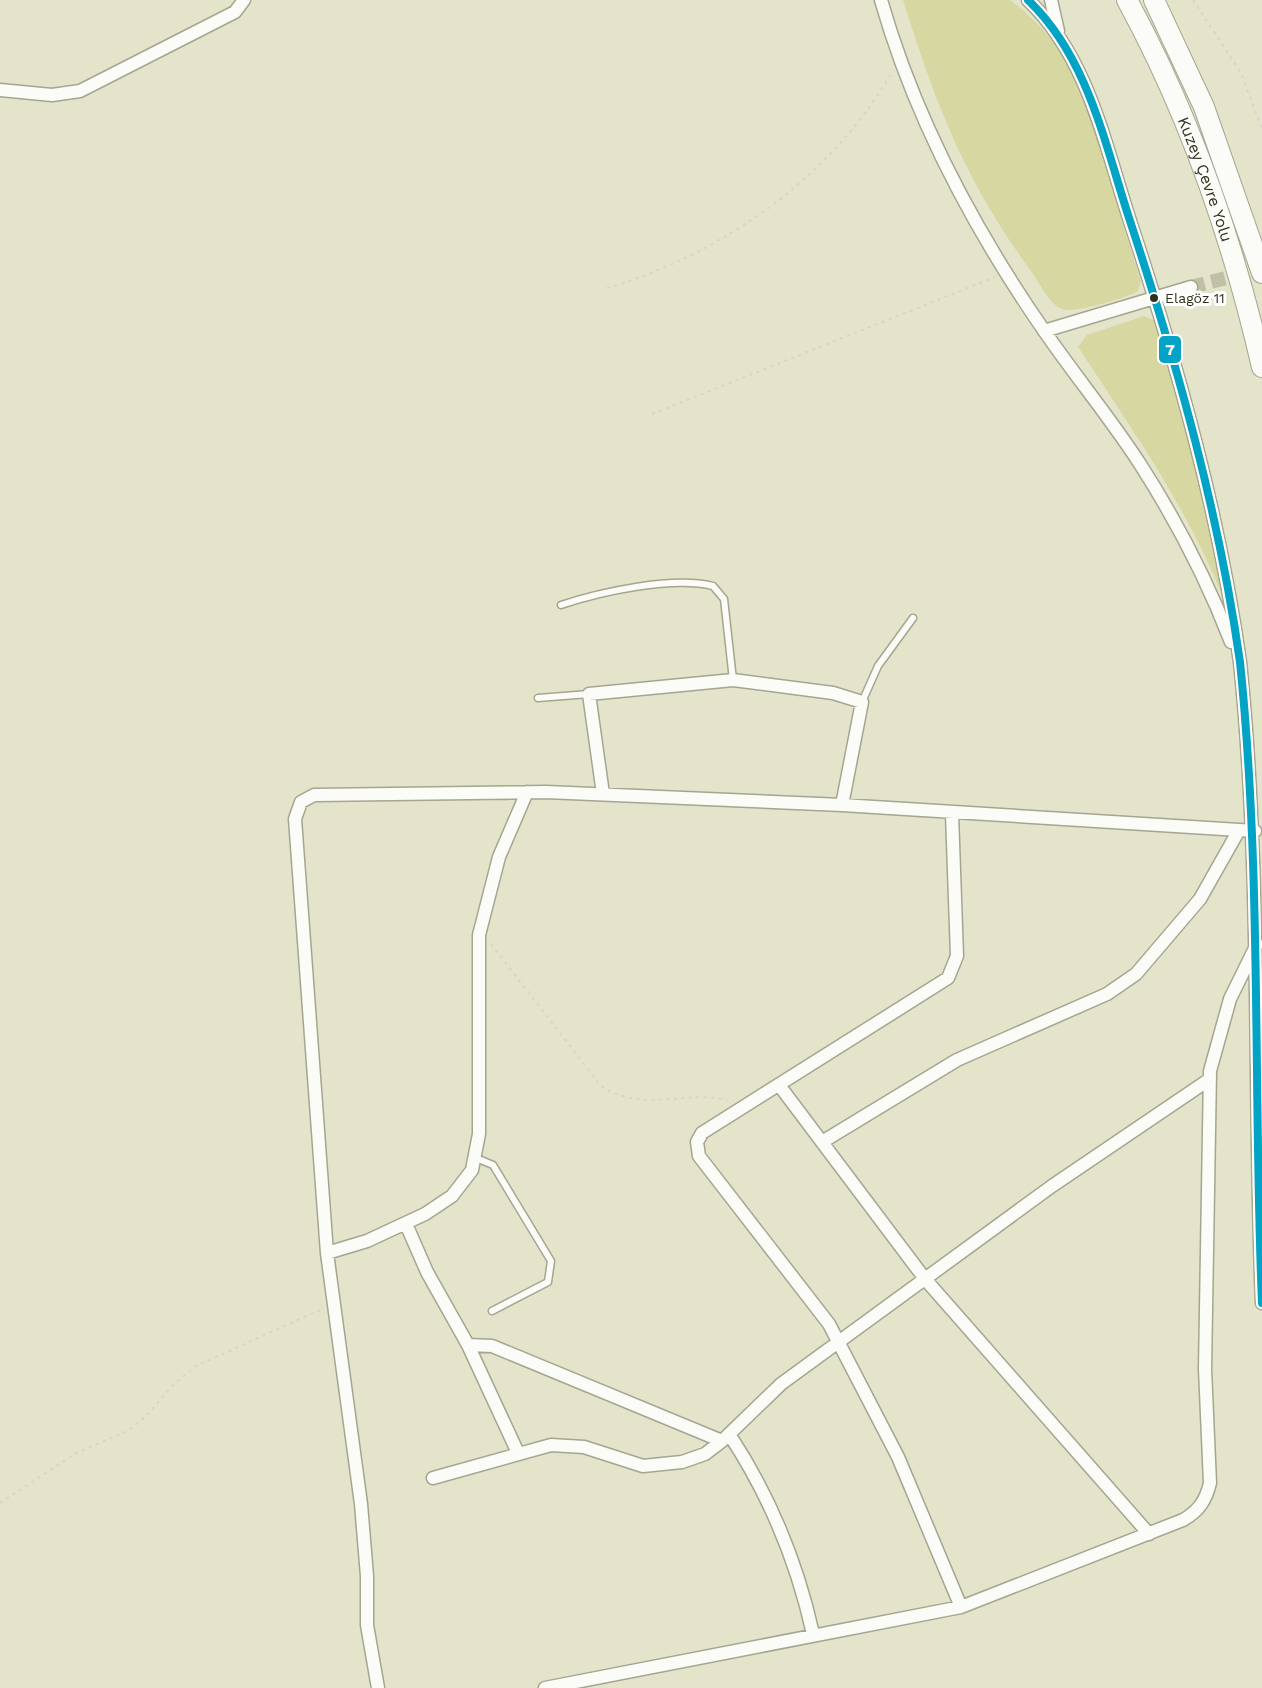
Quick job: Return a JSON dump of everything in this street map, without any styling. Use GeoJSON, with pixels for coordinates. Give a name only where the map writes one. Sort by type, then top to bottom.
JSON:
{"type":"FeatureCollection","features":[{"type":"Feature","properties":{"kind":"highway","name":"Kuzey Çevre Yolu"},"geometry":{"type":"LineString","coordinates":[[1127,0],[1181,114],[1214,201],[1238,274],[1262,367]]}},
{"type":"Feature","properties":{"kind":"highway","name":"Kuzey Çevre Yolu"},"geometry":{"type":"LineString","coordinates":[[1154,0],[1204,107],[1262,273]]}},
{"type":"Feature","properties":{"kind":"street"},"geometry":{"type":"LineString","coordinates":[[0,90],[52,95],[86,88],[235,12],[244,0]]}},
{"type":"Feature","properties":{"kind":"street"},"geometry":{"type":"LineString","coordinates":[[881,0],[900,57],[948,171],[1044,331],[1122,436],[1158,492],[1203,577],[1240,665]]}},
{"type":"Feature","properties":{"kind":"street"},"geometry":{"type":"LineString","coordinates":[[1028,0],[1060,37],[1082,76],[1155,298],[1220,538],[1240,665],[1255,831],[1262,1303]]}},
{"type":"Feature","properties":{"kind":"street"},"geometry":{"type":"LineString","coordinates":[[1051,0],[1060,37]]}},
{"type":"Feature","properties":{"kind":"street"},"geometry":{"type":"LineString","coordinates":[[1044,331],[1191,287]]}},
{"type":"Feature","properties":{"kind":"street"},"geometry":{"type":"LineString","coordinates":[[603,794],[589,694],[733,680],[833,693],[862,702],[842,806]]}},
{"type":"Feature","properties":{"kind":"street"},"geometry":{"type":"LineString","coordinates":[[378,1688],[367,1626],[367,1576],[361,1504],[327,1253],[295,819],[297,807],[305,799],[314,795],[527,792],[603,794],[1255,831]]}},
{"type":"Feature","properties":{"kind":"street"},"geometry":{"type":"LineString","coordinates":[[327,1253],[367,1241],[406,1224],[452,1196],[466,1179],[476,1158],[479,1134],[479,935],[499,857],[527,792]]}},
{"type":"Feature","properties":{"kind":"street"},"geometry":{"type":"LineString","coordinates":[[952,814],[957,956],[948,978],[702,1133],[697,1142],[697,1152],[830,1324],[898,1457],[961,1607]]}},
{"type":"Feature","properties":{"kind":"street"},"geometry":{"type":"LineString","coordinates":[[822,1142],[957,1060],[1107,994],[1126,982],[1145,964],[1200,899],[1239,830]]}},
{"type":"Feature","properties":{"kind":"street"},"geometry":{"type":"LineString","coordinates":[[545,1688],[961,1607],[1149,1534],[1191,1515],[1203,1502],[1209,1483],[1205,1348],[1210,1079],[1215,1046],[1224,1014],[1238,980],[1257,944]]}},
{"type":"Feature","properties":{"kind":"street"},"geometry":{"type":"LineString","coordinates":[[433,1478],[551,1445],[597,1450],[632,1464],[654,1466],[695,1458],[726,1437],[781,1384],[1052,1186],[1210,1079]]}},
{"type":"Feature","properties":{"kind":"street"},"geometry":{"type":"LineString","coordinates":[[779,1085],[925,1280],[1149,1534]]}},
{"type":"Feature","properties":{"kind":"street"},"geometry":{"type":"LineString","coordinates":[[406,1224],[427,1272],[468,1345],[518,1453]]}},
{"type":"Feature","properties":{"kind":"street"},"geometry":{"type":"LineString","coordinates":[[468,1345],[492,1346],[726,1437],[757,1479],[781,1530],[800,1582],[813,1634]]}},
{"type":"Feature","properties":{"kind":"lane"},"geometry":{"type":"LineString","coordinates":[[561,605],[623,589],[669,585],[712,586],[724,599],[733,680]]}},
{"type":"Feature","properties":{"kind":"lane"},"geometry":{"type":"LineString","coordinates":[[862,702],[878,666],[913,618]]}},
{"type":"Feature","properties":{"kind":"lane"},"geometry":{"type":"LineString","coordinates":[[538,698],[589,694]]}},
{"type":"Feature","properties":{"kind":"lane"},"geometry":{"type":"LineString","coordinates":[[476,1158],[493,1165],[551,1261],[552,1267],[548,1282],[492,1311]]}},
{"type":"Feature","properties":{"kind":"path"},"geometry":{"type":"LineString","coordinates":[[1193,0],[1241,73],[1262,129]]}},
{"type":"Feature","properties":{"kind":"path"},"geometry":{"type":"LineString","coordinates":[[608,288],[646,276],[692,257],[759,215],[816,166],[846,135],[879,92],[900,57]]}},
{"type":"Feature","properties":{"kind":"path"},"geometry":{"type":"LineString","coordinates":[[652,414],[1007,272]]}},
{"type":"Feature","properties":{"kind":"path"},"geometry":{"type":"LineString","coordinates":[[479,935],[494,946],[596,1082],[606,1090],[640,1101],[720,1099],[744,1107]]}},
{"type":"Feature","properties":{"kind":"path"},"geometry":{"type":"LineString","coordinates":[[0,1503],[78,1452],[128,1431],[148,1414],[173,1385],[196,1366],[334,1304]]}},
{"type":"Feature","properties":{"kind":"green space"},"geometry":{"type":"Polygon","coordinates":[[[903,0],[1010,0],[1048,35],[1073,74],[1091,118],[1141,282],[1137,292],[1100,305],[1068,310],[1057,306],[1049,298],[1008,238],[970,173],[941,108],[903,0]]]}},
{"type":"Feature","properties":{"kind":"green space"},"geometry":{"type":"Polygon","coordinates":[[[1144,316],[1156,321],[1217,536],[1226,605],[1212,570],[1178,504],[1078,347],[1087,335],[1144,316]]]}},
{"type":"Feature","properties":{"kind":"tunnel"},"geometry":{"type":"LineString","coordinates":[[1191,287],[1262,269]]}},
{"type":"Feature","properties":{"kind":"transit line","name":"7"},"geometry":{"type":"LineString","coordinates":[[1028,0],[1049,23],[1066,48],[1093,104],[1181,386],[1221,551],[1240,662],[1247,742],[1254,902],[1262,1303]]}},
{"type":"Feature","properties":{"kind":"place","name":"Elagöz 11"},"geometry":{"type":"Point","coordinates":[1154,298]}}]}
